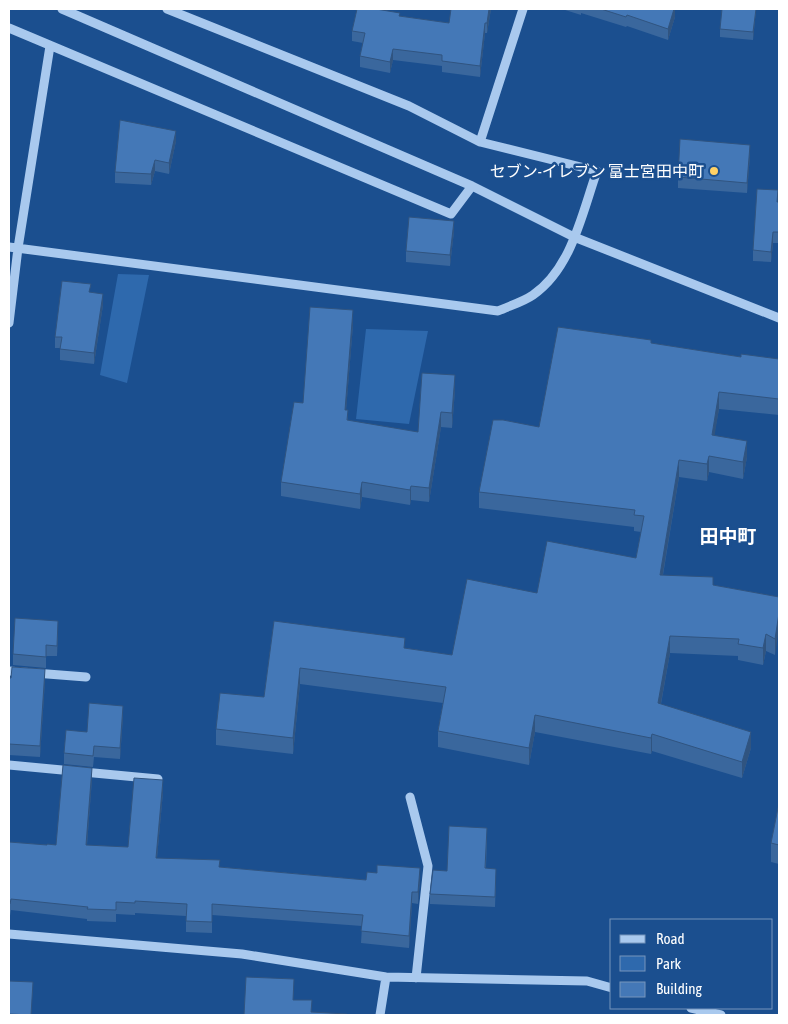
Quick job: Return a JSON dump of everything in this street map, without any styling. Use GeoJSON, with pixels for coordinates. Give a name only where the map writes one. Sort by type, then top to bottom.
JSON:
{"type":"FeatureCollection","features":[{"type":"Feature","properties":{"kind":"street"},"geometry":{"type":"LineString","coordinates":[[62,9],[472,186],[574,237],[779,318]]}},
{"type":"Feature","properties":{"kind":"street"},"geometry":{"type":"LineString","coordinates":[[13,247],[498,311],[533,295],[559,270],[574,237],[597,171],[480,142],[410,106],[167,9]]}},
{"type":"Feature","properties":{"kind":"street"},"geometry":{"type":"LineString","coordinates":[[480,142],[523,9]]}},
{"type":"Feature","properties":{"kind":"street"},"geometry":{"type":"LineString","coordinates":[[9,28],[451,214],[472,186]]}},
{"type":"Feature","properties":{"kind":"street"},"geometry":{"type":"LineString","coordinates":[[9,323],[13,247],[50,46]]}},
{"type":"Feature","properties":{"kind":"street"},"geometry":{"type":"LineString","coordinates":[[9,671],[86,677]]}},
{"type":"Feature","properties":{"kind":"street"},"geometry":{"type":"LineString","coordinates":[[9,765],[158,779]]}},
{"type":"Feature","properties":{"kind":"street"},"geometry":{"type":"LineString","coordinates":[[410,797],[428,866],[416,978]]}},
{"type":"Feature","properties":{"kind":"street"},"geometry":{"type":"LineString","coordinates":[[9,934],[242,954],[386,977],[587,981],[610,987]]}},
{"type":"Feature","properties":{"kind":"street"},"geometry":{"type":"LineString","coordinates":[[380,1015],[386,977]]}},
{"type":"Feature","properties":{"kind":"street"},"geometry":{"type":"LineString","coordinates":[[695,1009],[721,1015]]}},
{"type":"Feature","properties":{"kind":"green space"},"geometry":{"type":"Polygon","coordinates":[[[118,274],[149,275],[127,383],[100,375],[118,274]]]}},
{"type":"Feature","properties":{"kind":"green space"},"geometry":{"type":"Polygon","coordinates":[[[366,329],[428,331],[409,424],[356,419],[366,329]]]}},
{"type":"Feature","properties":{"kind":"building"},"geometry":{"type":"Polygon","coordinates":[[[357,9],[376,9],[400,13],[399,16],[449,23],[451,9],[489,9],[487,23],[485,23],[480,66],[442,61],[442,55],[393,49],[390,62],[360,56],[365,33],[352,31],[357,9]]]}},
{"type":"Feature","properties":{"kind":"building"},"geometry":{"type":"Polygon","coordinates":[[[601,9],[674,9],[668,29],[627,15],[626,17],[601,9]]]}},
{"type":"Feature","properties":{"kind":"building"},"geometry":{"type":"Polygon","coordinates":[[[722,9],[756,9],[753,32],[720,29],[722,9]]]}},
{"type":"Feature","properties":{"kind":"building"},"geometry":{"type":"Polygon","coordinates":[[[120,120],[176,131],[169,163],[155,160],[151,174],[115,172],[120,120]]]}},
{"type":"Feature","properties":{"kind":"building"},"geometry":{"type":"Polygon","coordinates":[[[680,139],[750,145],[747,183],[678,177],[680,139]]]}},
{"type":"Feature","properties":{"kind":"building"},"geometry":{"type":"Polygon","coordinates":[[[757,189],[778,190],[779,232],[773,232],[771,252],[753,250],[757,189]]]}},
{"type":"Feature","properties":{"kind":"building"},"geometry":{"type":"Polygon","coordinates":[[[409,217],[454,221],[450,255],[406,251],[409,217]]]}},
{"type":"Feature","properties":{"kind":"building"},"geometry":{"type":"Polygon","coordinates":[[[62,281],[91,284],[89,292],[103,294],[94,353],[60,349],[62,337],[55,337],[62,281]]]}},
{"type":"Feature","properties":{"kind":"building"},"geometry":{"type":"Polygon","coordinates":[[[310,307],[353,310],[345,410],[348,410],[347,420],[418,432],[422,373],[455,375],[452,413],[441,412],[429,488],[411,486],[410,490],[362,482],[360,494],[281,482],[294,402],[303,403],[310,307]]]}},
{"type":"Feature","properties":{"kind":"building"},"geometry":{"type":"Polygon","coordinates":[[[558,327],[651,340],[651,343],[741,357],[741,354],[779,359],[779,399],[719,392],[712,435],[747,441],[743,462],[709,456],[707,464],[679,460],[660,575],[713,577],[713,585],[779,597],[779,613],[775,639],[766,634],[763,648],[738,644],[739,639],[670,636],[658,703],[751,732],[742,762],[652,734],[651,738],[535,715],[529,748],[438,731],[446,687],[300,668],[293,738],[216,729],[220,693],[264,697],[274,621],[405,638],[404,648],[452,655],[467,579],[537,593],[547,541],[636,558],[644,516],[634,515],[635,510],[479,492],[493,420],[503,420],[539,427],[558,327]]]}},
{"type":"Feature","properties":{"kind":"building"},"geometry":{"type":"Polygon","coordinates":[[[15,618],[58,621],[57,646],[46,645],[46,657],[13,654],[15,618]]]}},
{"type":"Feature","properties":{"kind":"building"},"geometry":{"type":"Polygon","coordinates":[[[12,667],[45,669],[40,746],[9,744],[9,678],[11,678],[12,667]]]}},
{"type":"Feature","properties":{"kind":"building"},"geometry":{"type":"Polygon","coordinates":[[[89,703],[123,706],[120,748],[94,746],[93,756],[64,753],[66,730],[87,732],[89,703]]]}},
{"type":"Feature","properties":{"kind":"building"},"geometry":{"type":"Polygon","coordinates":[[[63,765],[92,768],[86,845],[128,847],[134,778],[163,780],[156,858],[220,860],[219,867],[366,880],[367,872],[377,873],[377,865],[420,868],[418,892],[412,892],[409,936],[361,931],[363,915],[212,904],[212,922],[186,921],[187,904],[135,901],[135,903],[116,902],[116,910],[87,909],[88,907],[11,899],[9,904],[9,842],[56,845],[63,765]]]}},
{"type":"Feature","properties":{"kind":"building"},"geometry":{"type":"Polygon","coordinates":[[[779,803],[779,845],[771,843],[779,803]]]}},
{"type":"Feature","properties":{"kind":"building"},"geometry":{"type":"Polygon","coordinates":[[[449,826],[487,828],[485,868],[496,869],[495,897],[430,894],[433,870],[447,871],[449,826]]]}},
{"type":"Feature","properties":{"kind":"building"},"geometry":{"type":"Polygon","coordinates":[[[246,977],[294,979],[293,1000],[312,1000],[311,1012],[347,1015],[244,1015],[246,977]]]}},
{"type":"Feature","properties":{"kind":"building"},"geometry":{"type":"Polygon","coordinates":[[[9,981],[33,982],[31,1015],[9,1014],[9,981]]]}},
{"type":"Feature","properties":{"kind":"place","name":"セブン-イレブン 富士宮田中町"},"geometry":{"type":"Point","coordinates":[714,171]}},
{"type":"Feature","properties":{"kind":"district","name":"田中町"},"geometry":{"type":"Point","coordinates":[728,536]}}]}
